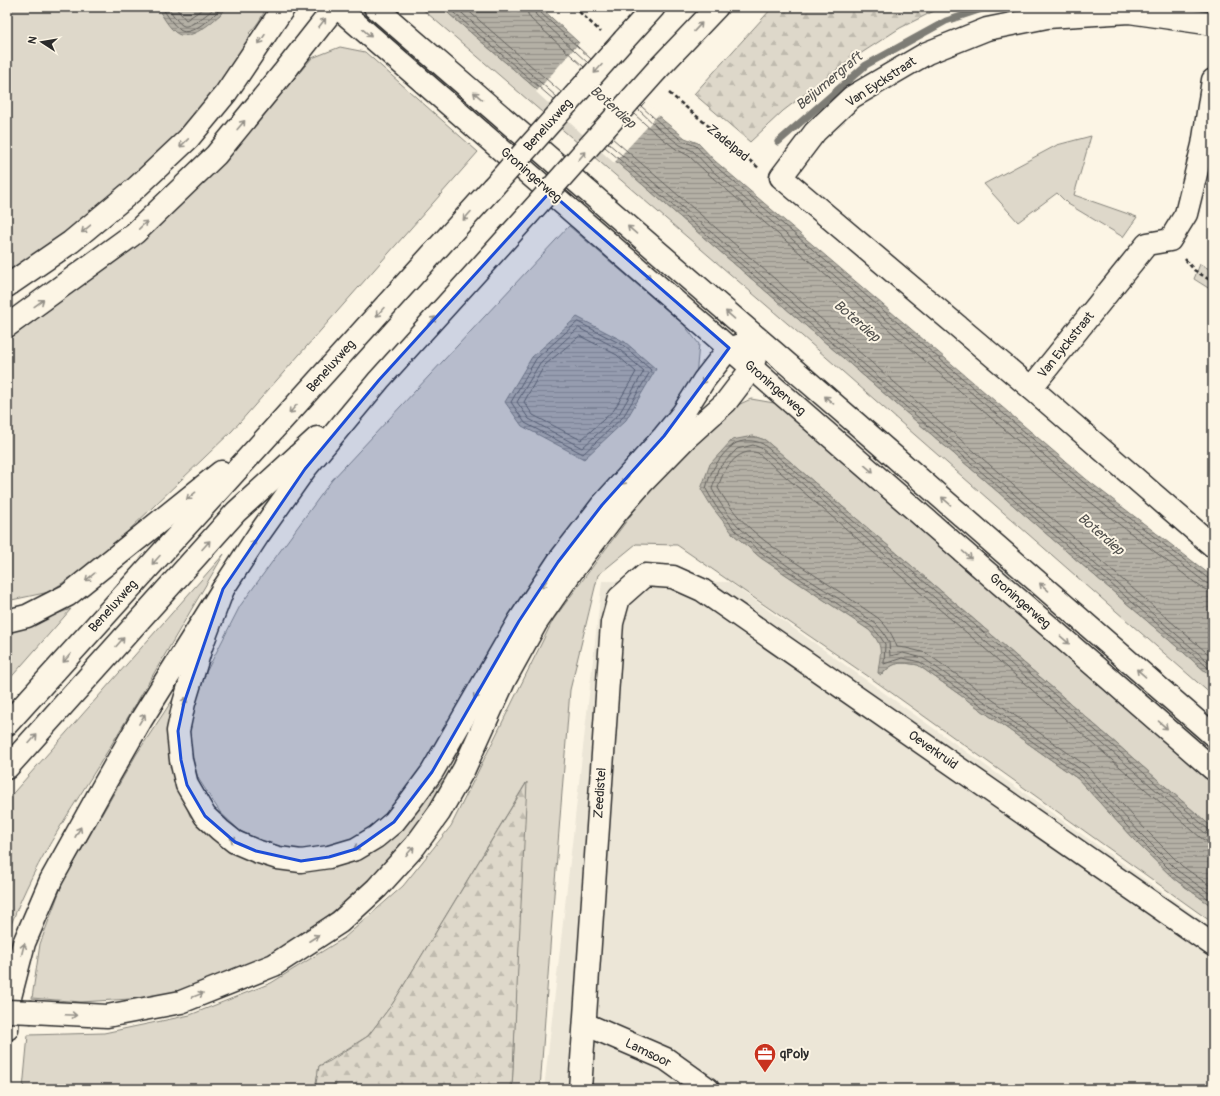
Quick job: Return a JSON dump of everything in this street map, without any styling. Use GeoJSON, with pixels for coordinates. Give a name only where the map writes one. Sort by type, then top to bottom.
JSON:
{"type":"FeatureCollection","features":[{"type":"Feature","properties":{"kind":"main road"},"geometry":{"type":"LineString","coordinates":[[7,286],[71,242],[137,187],[188,139],[226,93],[284,7]]}},
{"type":"Feature","properties":{"kind":"main road"},"geometry":{"type":"LineString","coordinates":[[7,326],[134,233],[210,160],[336,7]]}},
{"type":"Feature","properties":{"kind":"main road","name":"Groningerweg"},"geometry":{"type":"LineString","coordinates":[[336,7],[1213,769]]}},
{"type":"Feature","properties":{"kind":"main road","name":"Groningerweg"},"geometry":{"type":"LineString","coordinates":[[374,7],[1213,735]]}},
{"type":"Feature","properties":{"kind":"main road","name":"Beneluxweg"},"geometry":{"type":"LineString","coordinates":[[7,724],[276,428],[654,7]]}},
{"type":"Feature","properties":{"kind":"main road"},"geometry":{"type":"LineString","coordinates":[[7,1029],[10,1001],[24,943],[51,880],[104,783],[141,720],[259,534],[305,469],[379,380],[658,70],[717,7]]}},
{"type":"Feature","properties":{"kind":"main road","name":"Van Eyckstraat"},"geometry":{"type":"LineString","coordinates":[[1208,534],[1031,388],[780,177],[815,132],[852,97],[927,53],[987,29],[1047,17],[1129,12],[1213,24]]}},
{"type":"Feature","properties":{"kind":"main road"},"geometry":{"type":"LineString","coordinates":[[1170,240],[1186,214],[1203,145],[1213,80]]}},
{"type":"Feature","properties":{"kind":"main road","name":"Van Eyckstraat"},"geometry":{"type":"LineString","coordinates":[[1031,388],[1147,244],[1170,240]]}},
{"type":"Feature","properties":{"kind":"main road"},"geometry":{"type":"LineString","coordinates":[[7,1011],[108,1016],[181,1002],[274,964],[340,922],[377,888],[415,846],[439,813],[464,769],[504,681],[536,623],[572,571],[616,513],[643,482],[686,438],[726,402],[752,368],[760,341],[729,348],[704,380],[683,413],[669,431],[602,505],[558,562],[519,621],[432,772],[394,822],[376,837],[356,849],[329,857],[302,861],[278,858],[256,851],[235,842],[205,816],[187,785],[181,760],[178,731],[184,703],[201,647],[223,589]]}},
{"type":"Feature","properties":{"kind":"main road"},"geometry":{"type":"LineString","coordinates":[[7,768],[236,512],[379,380]]}},
{"type":"Feature","properties":{"kind":"main road"},"geometry":{"type":"LineString","coordinates":[[7,621],[27,616],[68,595],[276,428]]}},
{"type":"Feature","properties":{"kind":"main road","name":"Oeverkruid"},"geometry":{"type":"LineString","coordinates":[[645,575],[673,577],[702,590],[1213,945]]}},
{"type":"Feature","properties":{"kind":"main road","name":"Zeedistel"},"geometry":{"type":"LineString","coordinates":[[580,1089],[612,623],[619,598],[645,575]]}},
{"type":"Feature","properties":{"kind":"main road","name":"Lamsoor"},"geometry":{"type":"LineString","coordinates":[[585,1024],[666,1059],[708,1089]]}},
{"type":"Feature","properties":{"kind":"path"},"geometry":{"type":"LineString","coordinates":[[574,7],[593,24]]}},
{"type":"Feature","properties":{"kind":"path","name":"Zadelpad"},"geometry":{"type":"LineString","coordinates":[[679,102],[767,174],[780,177]]}},
{"type":"Feature","properties":{"kind":"path"},"geometry":{"type":"LineString","coordinates":[[1170,240],[1194,270],[1213,282]]}},
{"type":"Feature","properties":{"kind":"highlighted area"},"geometry":{"type":"Polygon","coordinates":[[[550,192],[729,348],[664,436],[602,505],[558,562],[519,621],[432,772],[394,822],[356,849],[329,857],[301,861],[256,851],[235,842],[205,816],[187,785],[181,760],[178,731],[184,703],[223,589],[305,469],[379,380],[550,192]]]}},
{"type":"Feature","properties":{"kind":"shaded area"},"geometry":{"type":"Polygon","coordinates":[[[602,581],[729,582],[1213,928],[1213,1089],[544,1089],[602,581]]]}},
{"type":"Feature","properties":{"kind":"green space"},"geometry":{"type":"Polygon","coordinates":[[[7,7],[157,7],[167,22],[219,16],[227,7],[266,7],[263,15],[249,33],[253,37],[184,136],[62,235],[7,272],[7,7]]]}},
{"type":"Feature","properties":{"kind":"green space"},"geometry":{"type":"Polygon","coordinates":[[[420,7],[441,7],[534,87],[620,165],[1213,678],[1213,696],[802,336],[420,7]]]}},
{"type":"Feature","properties":{"kind":"green space"},"geometry":{"type":"Polygon","coordinates":[[[773,7],[942,7],[900,28],[843,65],[783,111],[750,142],[694,94],[773,7]]]}},
{"type":"Feature","properties":{"kind":"green space"},"geometry":{"type":"Polygon","coordinates":[[[340,47],[365,52],[478,152],[232,431],[101,557],[49,592],[7,601],[7,341],[122,256],[226,157],[312,58],[340,47]]]}},
{"type":"Feature","properties":{"kind":"green space"},"geometry":{"type":"Polygon","coordinates":[[[1091,136],[1074,195],[1137,217],[1123,237],[1068,204],[1057,193],[1018,222],[984,184],[1057,145],[1091,136]]]}},
{"type":"Feature","properties":{"kind":"green space"},"geometry":{"type":"Polygon","coordinates":[[[569,226],[684,325],[699,344],[696,377],[404,798],[359,836],[314,850],[275,848],[240,831],[220,812],[198,778],[188,741],[196,692],[240,606],[332,480],[569,226]]]}},
{"type":"Feature","properties":{"kind":"green space"},"geometry":{"type":"Polygon","coordinates":[[[1200,264],[1213,271],[1213,291],[1194,279],[1200,264]]]}},
{"type":"Feature","properties":{"kind":"green space"},"geometry":{"type":"Polygon","coordinates":[[[751,399],[780,404],[1213,783],[1213,828],[977,622],[765,440],[753,436],[733,534],[761,558],[869,630],[880,646],[882,656],[882,675],[886,670],[894,665],[906,663],[918,665],[1078,779],[1134,840],[1173,878],[1213,907],[1213,923],[875,681],[677,545],[636,544],[598,575],[570,690],[540,1089],[512,1089],[526,783],[393,1003],[368,1036],[319,1066],[315,1089],[23,1089],[28,1035],[104,1033],[190,1015],[271,983],[344,938],[403,886],[451,826],[553,620],[645,496],[729,409],[751,399]]]}},
{"type":"Feature","properties":{"kind":"green space"},"geometry":{"type":"Polygon","coordinates":[[[224,554],[107,752],[51,842],[26,888],[7,937],[7,800],[224,554]]]}},
{"type":"Feature","properties":{"kind":"green space"},"geometry":{"type":"Polygon","coordinates":[[[71,609],[7,682],[7,631],[71,609]]]}},
{"type":"Feature","properties":{"kind":"green space"},"geometry":{"type":"Polygon","coordinates":[[[173,699],[169,758],[190,816],[225,847],[276,869],[331,868],[381,847],[450,773],[408,839],[357,893],[287,947],[209,984],[146,998],[81,1002],[32,998],[40,944],[63,882],[136,755],[173,699]]]}},
{"type":"Feature","properties":{"kind":"green space"},"geometry":{"type":"Polygon","coordinates":[[[527,782],[512,1089],[315,1089],[319,1066],[330,1061],[368,1036],[393,1003],[527,782]]]}},
{"type":"Feature","properties":{"kind":"water"},"geometry":{"type":"Polygon","coordinates":[[[157,7],[227,7],[218,17],[198,32],[184,36],[178,34],[172,29],[157,7]]]}},
{"type":"Feature","properties":{"kind":"water","name":"Boterdiep"},"geometry":{"type":"Polygon","coordinates":[[[441,7],[540,7],[664,121],[685,138],[698,143],[715,161],[1086,479],[1213,577],[1213,678],[620,165],[534,87],[441,7]]]}},
{"type":"Feature","properties":{"kind":"water"},"geometry":{"type":"Polygon","coordinates":[[[577,317],[625,342],[656,369],[626,420],[584,459],[522,426],[505,402],[532,357],[577,317]]]}},
{"type":"Feature","properties":{"kind":"water"},"geometry":{"type":"Polygon","coordinates":[[[753,436],[765,440],[977,622],[1213,828],[1213,907],[1173,878],[1134,840],[1078,779],[918,665],[902,663],[890,667],[881,675],[878,673],[880,650],[877,641],[869,630],[761,558],[733,534],[712,507],[701,489],[710,464],[732,440],[753,436]]]}},
{"type":"Feature","properties":{"kind":"pier"},"geometry":{"type":"Polygon","coordinates":[[[580,42],[659,114],[614,163],[536,92],[580,42]]]}},
{"type":"Feature","properties":{"kind":"waterway","name":"Beijumergraft"},"geometry":{"type":"LineString","coordinates":[[778,142],[866,65],[946,21],[988,7]]}},
{"type":"Feature","properties":{"kind":"place","name":"qPoly"},"geometry":{"type":"Point","coordinates":[765,1074]}}]}
